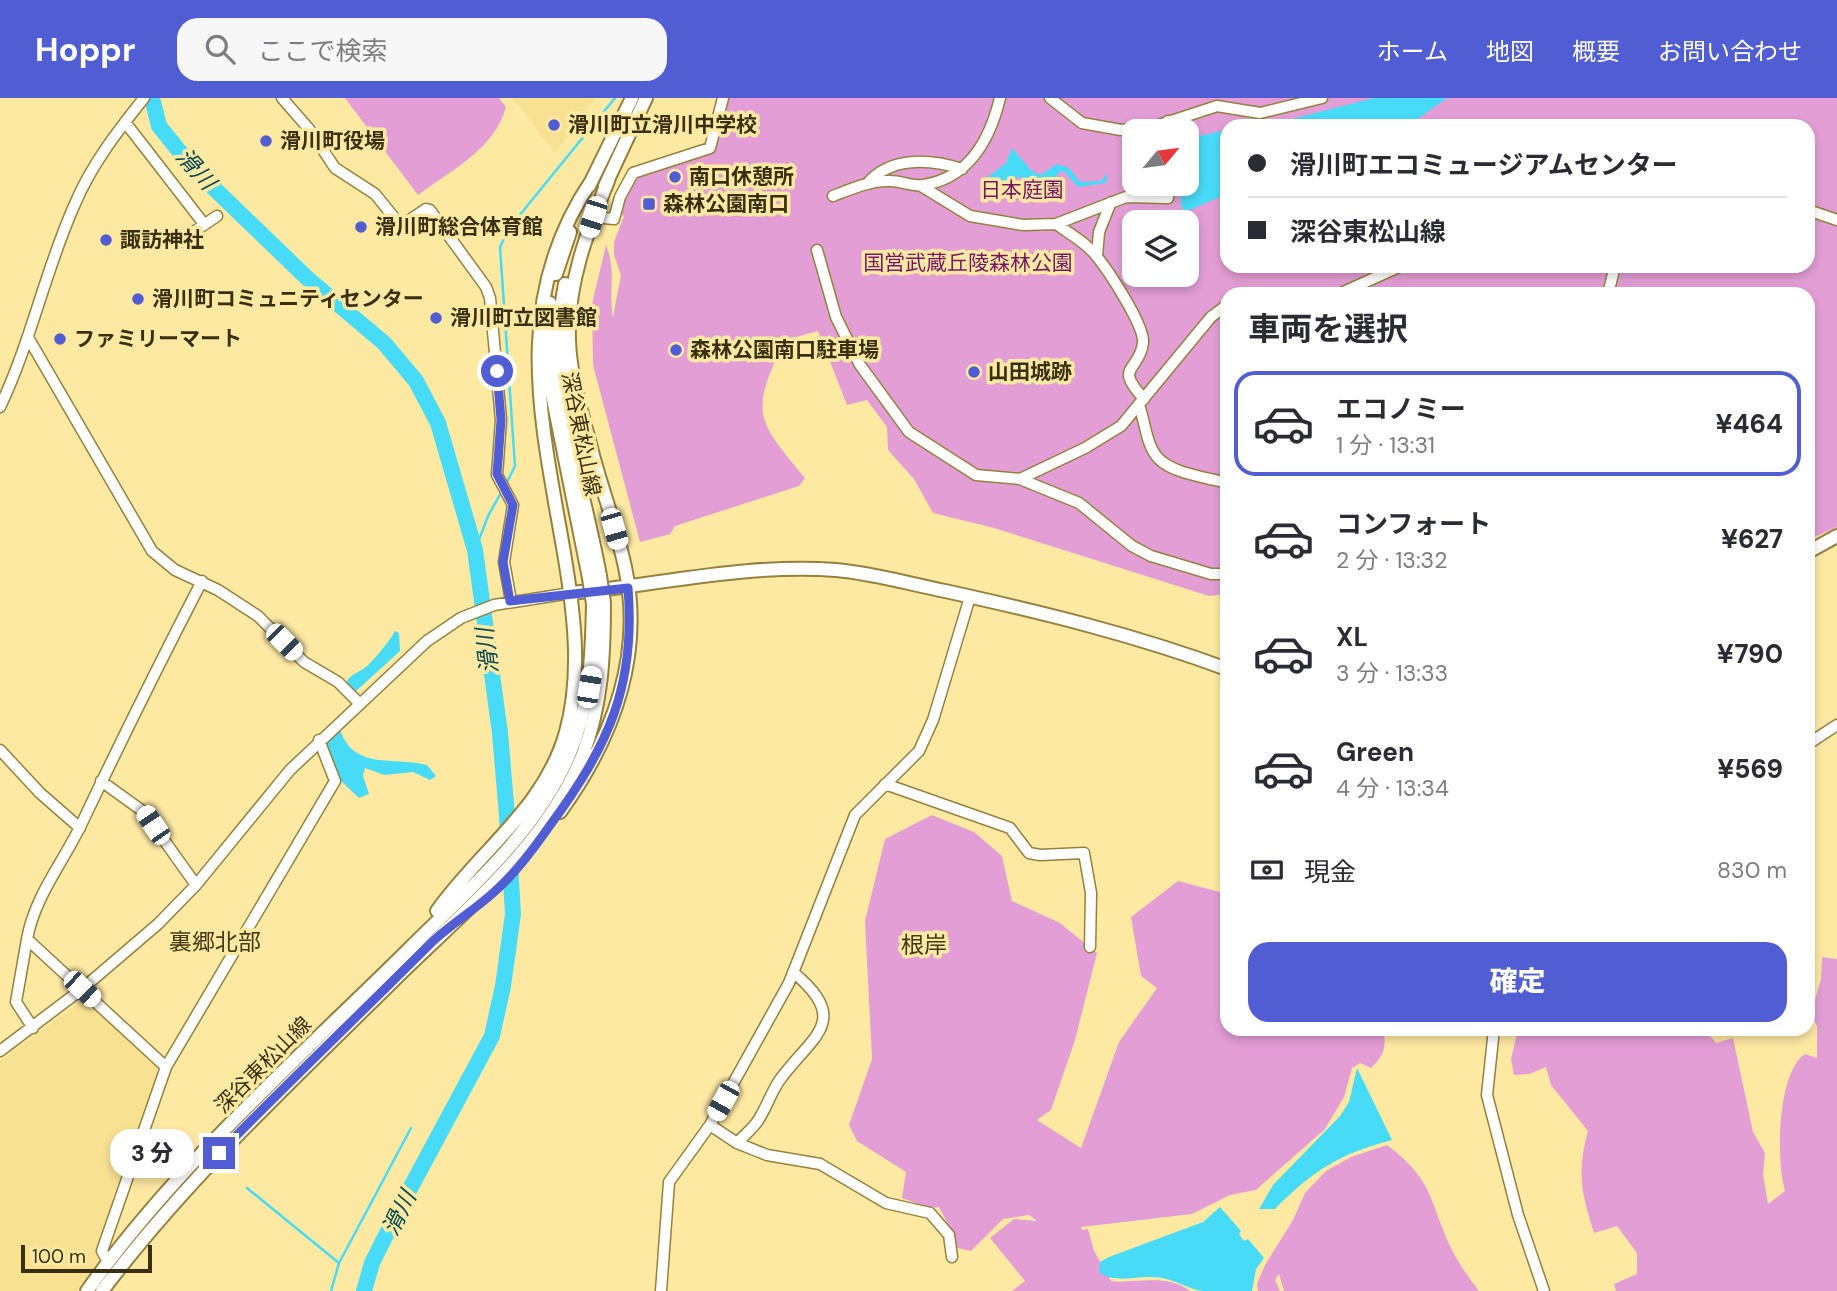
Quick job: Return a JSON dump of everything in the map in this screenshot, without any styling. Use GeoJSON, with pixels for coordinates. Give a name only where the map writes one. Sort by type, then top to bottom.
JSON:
{"type":"FeatureCollection","features":[{"type":"Feature","properties":{"kind":"main road","name":"深谷東松山線"},"geometry":{"type":"LineString","coordinates":[[595,577],[556,425],[548,338],[557,272],[592,180],[632,98]]}},
{"type":"Feature","properties":{"kind":"main road","name":"深谷東松山線"},"geometry":{"type":"LineString","coordinates":[[447,928],[494,892],[522,861],[580,785],[600,752],[624,678],[630,624],[628,588],[575,387],[569,352],[572,286],[593,217],[646,98]]}},
{"type":"Feature","properties":{"kind":"main road","name":"深谷東松山線"},"geometry":{"type":"LineString","coordinates":[[420,938],[439,908],[534,799],[566,733],[573,700],[575,643],[572,593],[540,400],[539,328],[554,249],[563,226],[592,180]]}},
{"type":"Feature","properties":{"kind":"main road","name":"深谷東松山線"},"geometry":{"type":"LineString","coordinates":[[102,1291],[141,1239],[219,1153],[520,853],[545,821],[582,755],[600,691],[598,604],[568,422],[559,338],[562,301],[573,255],[595,201],[608,181]]}},
{"type":"Feature","properties":{"kind":"main road"},"geometry":{"type":"LineString","coordinates":[[1815,548],[1837,536]]}},
{"type":"Feature","properties":{"kind":"main road"},"geometry":{"type":"LineString","coordinates":[[572,593],[733,574],[794,569],[837,570],[970,597],[1143,639],[1220,666]]}},
{"type":"Feature","properties":{"kind":"main road","name":"深谷東松山線"},"geometry":{"type":"LineString","coordinates":[[87,1291],[108,1262],[215,1140],[420,938],[521,834],[546,800],[576,736],[586,705],[598,604]]}},
{"type":"Feature","properties":{"kind":"street"},"geometry":{"type":"LineString","coordinates":[[0,407],[3,393],[29,339],[74,205],[97,160],[144,98]]}},
{"type":"Feature","properties":{"kind":"street"},"geometry":{"type":"LineString","coordinates":[[282,98],[309,129],[335,168],[375,194],[401,226],[426,209],[430,210],[486,287],[490,298],[501,420],[497,474],[513,505],[503,562],[505,603]]}},
{"type":"Feature","properties":{"kind":"street"},"geometry":{"type":"LineString","coordinates":[[593,217],[614,219],[620,197],[633,173],[710,148],[723,98]]}},
{"type":"Feature","properties":{"kind":"street"},"geometry":{"type":"LineString","coordinates":[[921,186],[962,169],[992,132],[1000,98]]}},
{"type":"Feature","properties":{"kind":"street"},"geometry":{"type":"LineString","coordinates":[[1050,98],[1082,123],[1122,130]]}},
{"type":"Feature","properties":{"kind":"street"},"geometry":{"type":"LineString","coordinates":[[1186,119],[1217,106],[1260,113],[1322,98]]}},
{"type":"Feature","properties":{"kind":"street"},"geometry":{"type":"LineString","coordinates":[[125,122],[204,224]]}},
{"type":"Feature","properties":{"kind":"street"},"geometry":{"type":"LineString","coordinates":[[867,184],[877,173],[897,164],[944,163],[962,169]]}},
{"type":"Feature","properties":{"kind":"street"},"geometry":{"type":"LineString","coordinates":[[833,195],[867,184],[891,180],[921,186],[970,216],[1023,226],[1056,224],[1126,197],[1168,196]]}},
{"type":"Feature","properties":{"kind":"street"},"geometry":{"type":"LineString","coordinates":[[1097,256],[1099,232],[1111,202]]}},
{"type":"Feature","properties":{"kind":"street"},"geometry":{"type":"LineString","coordinates":[[1815,212],[1837,220]]}},
{"type":"Feature","properties":{"kind":"street"},"geometry":{"type":"LineString","coordinates":[[176,244],[217,216]]}},
{"type":"Feature","properties":{"kind":"street"},"geometry":{"type":"LineString","coordinates":[[1056,224],[1097,256],[1138,322],[1143,343],[1128,375],[1142,402],[1150,445],[1159,459],[1181,471],[1220,481]]}},
{"type":"Feature","properties":{"kind":"street"},"geometry":{"type":"LineString","coordinates":[[817,250],[830,299],[846,339],[860,365],[909,432],[976,475],[1020,479],[1079,503],[1132,546],[1151,556],[1192,569],[1220,573]]}},
{"type":"Feature","properties":{"kind":"street"},"geometry":{"type":"LineString","coordinates":[[1354,287],[1386,273]]}},
{"type":"Feature","properties":{"kind":"street"},"geometry":{"type":"LineString","coordinates":[[1020,479],[1094,443],[1121,426],[1211,317],[1220,310]]}},
{"type":"Feature","properties":{"kind":"street"},"geometry":{"type":"LineString","coordinates":[[29,339],[152,551],[175,570],[202,581],[258,616],[304,662],[338,682],[359,704]]}},
{"type":"Feature","properties":{"kind":"street"},"geometry":{"type":"LineString","coordinates":[[33,1028],[16,1002],[32,912],[80,828],[202,581]]}},
{"type":"Feature","properties":{"kind":"street"},"geometry":{"type":"LineString","coordinates":[[0,1051],[33,1028],[131,949],[196,885],[262,801],[319,740],[406,659],[461,618],[505,603],[572,593]]}},
{"type":"Feature","properties":{"kind":"street"},"geometry":{"type":"LineString","coordinates":[[661,1291],[664,1221],[669,1182],[676,1168],[710,1125],[793,972],[846,832],[855,815],[909,764],[926,738],[970,597]]}},
{"type":"Feature","properties":{"kind":"street"},"geometry":{"type":"LineString","coordinates":[[1815,739],[1837,725]]}},
{"type":"Feature","properties":{"kind":"street"},"geometry":{"type":"LineString","coordinates":[[108,1262],[102,1251],[166,1067],[335,782],[319,740]]}},
{"type":"Feature","properties":{"kind":"street"},"geometry":{"type":"LineString","coordinates":[[0,750],[40,793],[80,828]]}},
{"type":"Feature","properties":{"kind":"street"},"geometry":{"type":"LineString","coordinates":[[101,781],[144,812],[196,885]]}},
{"type":"Feature","properties":{"kind":"street"},"geometry":{"type":"LineString","coordinates":[[885,784],[1010,828],[1029,853],[1084,853],[1091,893],[1090,947]]}},
{"type":"Feature","properties":{"kind":"street"},"geometry":{"type":"LineString","coordinates":[[27,939],[166,1067]]}},
{"type":"Feature","properties":{"kind":"street"},"geometry":{"type":"LineString","coordinates":[[737,1143],[758,1121],[776,1086],[796,1057],[818,1038],[822,1025],[818,995],[793,972]]}},
{"type":"Feature","properties":{"kind":"street"},"geometry":{"type":"LineString","coordinates":[[1493,1036],[1486,1095],[1518,1215],[1544,1291]]}},
{"type":"Feature","properties":{"kind":"street"},"geometry":{"type":"LineString","coordinates":[[710,1125],[737,1143],[767,1155],[820,1164],[886,1203],[903,1204],[930,1213],[949,1234],[952,1257]]}},
{"type":"Feature","properties":{"kind":"shaded area","name":"滑川町立滑川中学校"},"geometry":{"type":"Polygon","coordinates":[[[513,98],[595,98],[555,153],[513,98]]]}},
{"type":"Feature","properties":{"kind":"shaded area"},"geometry":{"type":"Polygon","coordinates":[[[84,999],[161,1069],[101,1259],[78,1291],[0,1291],[0,1061],[84,999]]]}},
{"type":"Feature","properties":{"kind":"green space"},"geometry":{"type":"Polygon","coordinates":[[[345,98],[499,98],[506,107],[500,122],[482,147],[418,195],[345,98]]]}},
{"type":"Feature","properties":{"kind":"green space","name":"国営武蔵丘陵森林公園"},"geometry":{"type":"Polygon","coordinates":[[[725,98],[1837,98],[1837,527],[1815,537],[1815,287],[1220,287],[1220,595],[1209,596],[994,528],[933,513],[914,479],[888,450],[887,427],[867,400],[847,405],[818,331],[785,340],[766,384],[763,400],[767,427],[805,478],[799,486],[675,526],[670,534],[640,542],[593,365],[592,304],[606,245],[612,273],[613,317],[621,275],[614,255],[614,242],[624,216],[619,213],[634,178],[712,152],[725,98]]]}},
{"type":"Feature","properties":{"kind":"green space"},"geometry":{"type":"Polygon","coordinates":[[[932,815],[974,832],[1002,856],[1012,901],[1060,923],[1097,953],[1075,1040],[1051,1110],[1037,1120],[1081,1148],[1119,1042],[1157,988],[1141,976],[1131,917],[1178,881],[1220,892],[1220,1036],[1384,1036],[1382,1055],[1371,1068],[1360,1063],[1352,1068],[1344,1097],[1325,1129],[1256,1190],[1230,1195],[1192,1214],[1081,1227],[1082,1230],[1088,1229],[1094,1251],[1111,1281],[1171,1282],[1190,1291],[1012,1291],[1025,1281],[990,1238],[1014,1219],[1037,1221],[1029,1215],[1003,1219],[971,1251],[953,1247],[951,1230],[939,1207],[930,1208],[902,1198],[906,1172],[857,1141],[849,1125],[872,1059],[865,921],[885,839],[932,815]]]}},
{"type":"Feature","properties":{"kind":"green space"},"geometry":{"type":"Polygon","coordinates":[[[1822,957],[1837,959],[1837,1291],[1616,1291],[1614,1284],[1637,1274],[1637,1253],[1617,1226],[1594,1233],[1582,1182],[1582,1158],[1588,1131],[1551,1085],[1546,1067],[1529,1074],[1514,1075],[1511,1059],[1516,1036],[1708,1036],[1716,1043],[1733,1038],[1753,1132],[1765,1153],[1763,1174],[1768,1204],[1785,1191],[1780,1139],[1784,1097],[1789,1079],[1796,1064],[1805,1054],[1817,1058],[1815,1000],[1821,979],[1822,957]]]}},
{"type":"Feature","properties":{"kind":"green space"},"geometry":{"type":"Polygon","coordinates":[[[1387,1145],[1403,1158],[1423,1181],[1452,1250],[1479,1291],[1284,1291],[1279,1274],[1275,1280],[1280,1291],[1258,1291],[1257,1284],[1265,1265],[1293,1220],[1305,1193],[1326,1171],[1351,1157],[1387,1145]]]}},
{"type":"Feature","properties":{"kind":"water"},"geometry":{"type":"Polygon","coordinates":[[[1374,98],[1447,98],[1418,119],[1292,119],[1374,98]]]}},
{"type":"Feature","properties":{"kind":"water"},"geometry":{"type":"Polygon","coordinates":[[[1220,131],[1220,197],[1190,210],[1184,210],[1181,196],[1199,196],[1199,136],[1220,131]]]}},
{"type":"Feature","properties":{"kind":"water"},"geometry":{"type":"Polygon","coordinates":[[[1012,148],[1031,170],[1040,175],[1057,164],[1069,168],[1080,182],[1101,181],[1108,173],[1106,183],[1078,187],[1064,171],[1058,173],[1051,187],[1042,187],[1018,177],[1010,185],[1000,187],[988,177],[1006,163],[1012,148]]]}},
{"type":"Feature","properties":{"kind":"water"},"geometry":{"type":"Polygon","coordinates":[[[395,631],[399,633],[400,651],[355,692],[346,683],[370,663],[395,631]]]}},
{"type":"Feature","properties":{"kind":"water"},"geometry":{"type":"Polygon","coordinates":[[[340,730],[355,752],[365,757],[427,765],[436,776],[430,780],[413,772],[384,775],[365,768],[363,776],[369,794],[359,798],[339,779],[325,743],[340,730]]]}},
{"type":"Feature","properties":{"kind":"water"},"geometry":{"type":"Polygon","coordinates":[[[1357,1068],[1392,1140],[1357,1151],[1328,1165],[1275,1209],[1259,1209],[1273,1185],[1340,1116],[1349,1102],[1357,1068]]]}},
{"type":"Feature","properties":{"kind":"water"},"geometry":{"type":"Polygon","coordinates":[[[1220,1207],[1241,1231],[1239,1234],[1244,1241],[1248,1239],[1264,1258],[1256,1269],[1252,1291],[1203,1291],[1159,1278],[1118,1279],[1099,1272],[1100,1262],[1109,1257],[1203,1222],[1220,1207]]]}},
{"type":"Feature","properties":{"kind":"waterway","name":"滑川"},"geometry":{"type":"LineString","coordinates":[[152,98],[159,126],[193,168],[307,278],[384,343],[416,381],[438,423],[475,550],[500,733],[507,816],[513,914],[503,986],[492,1036],[398,1211],[372,1263],[364,1291]]}},
{"type":"Feature","properties":{"kind":"waterway"},"geometry":{"type":"LineString","coordinates":[[505,486],[515,466],[500,247],[510,227],[615,98]]}},
{"type":"Feature","properties":{"kind":"waterway"},"geometry":{"type":"LineString","coordinates":[[475,550],[488,516],[502,491]]}},
{"type":"Feature","properties":{"kind":"waterway"},"geometry":{"type":"LineString","coordinates":[[331,1291],[339,1263],[411,1128]]}},
{"type":"Feature","properties":{"kind":"waterway"},"geometry":{"type":"LineString","coordinates":[[247,1188],[339,1263]]}},
{"type":"Feature","properties":{"kind":"place","name":"滑川町立滑川中学校"},"geometry":{"type":"Point","coordinates":[554,125]}},
{"type":"Feature","properties":{"kind":"place","name":"滑川町役場"},"geometry":{"type":"Point","coordinates":[266,141]}},
{"type":"Feature","properties":{"kind":"place","name":"南口休憩所"},"geometry":{"type":"Point","coordinates":[675,177]}},
{"type":"Feature","properties":{"kind":"place","name":"森林公園南口"},"geometry":{"type":"Point","coordinates":[649,204]}},
{"type":"Feature","properties":{"kind":"place","name":"滑川町総合体育館"},"geometry":{"type":"Point","coordinates":[361,227]}},
{"type":"Feature","properties":{"kind":"place","name":"諏訪神社"},"geometry":{"type":"Point","coordinates":[106,240]}},
{"type":"Feature","properties":{"kind":"place","name":"滑川町コミュニティセンター"},"geometry":{"type":"Point","coordinates":[138,299]}},
{"type":"Feature","properties":{"kind":"place","name":"滑川町立図書館"},"geometry":{"type":"Point","coordinates":[436,318]}},
{"type":"Feature","properties":{"kind":"place","name":"ファミリーマート"},"geometry":{"type":"Point","coordinates":[60,339]}},
{"type":"Feature","properties":{"kind":"place","name":"森林公園南口駐車場"},"geometry":{"type":"Point","coordinates":[676,350]}},
{"type":"Feature","properties":{"kind":"place","name":"山田城跡"},"geometry":{"type":"Point","coordinates":[974,372]}},
{"type":"Feature","properties":{"kind":"district","name":"裏郷北部"},"geometry":{"type":"Point","coordinates":[215,942]}},
{"type":"Feature","properties":{"kind":"district","name":"根岸"},"geometry":{"type":"Point","coordinates":[924,945]}},
{"type":"Feature","properties":{"kind":"route"},"geometry":{"type":"LineString","coordinates":[[219,1153],[447,928],[494,892],[540,840],[580,785],[600,752],[618,705],[628,650],[628,588],[510,601],[503,562],[513,505],[497,474],[496,466],[501,435],[497,371]]}},
{"type":"Feature","properties":{"kind":"park label","name":"日本庭園"},"geometry":{"type":"Point","coordinates":[1022,190]}}]}
